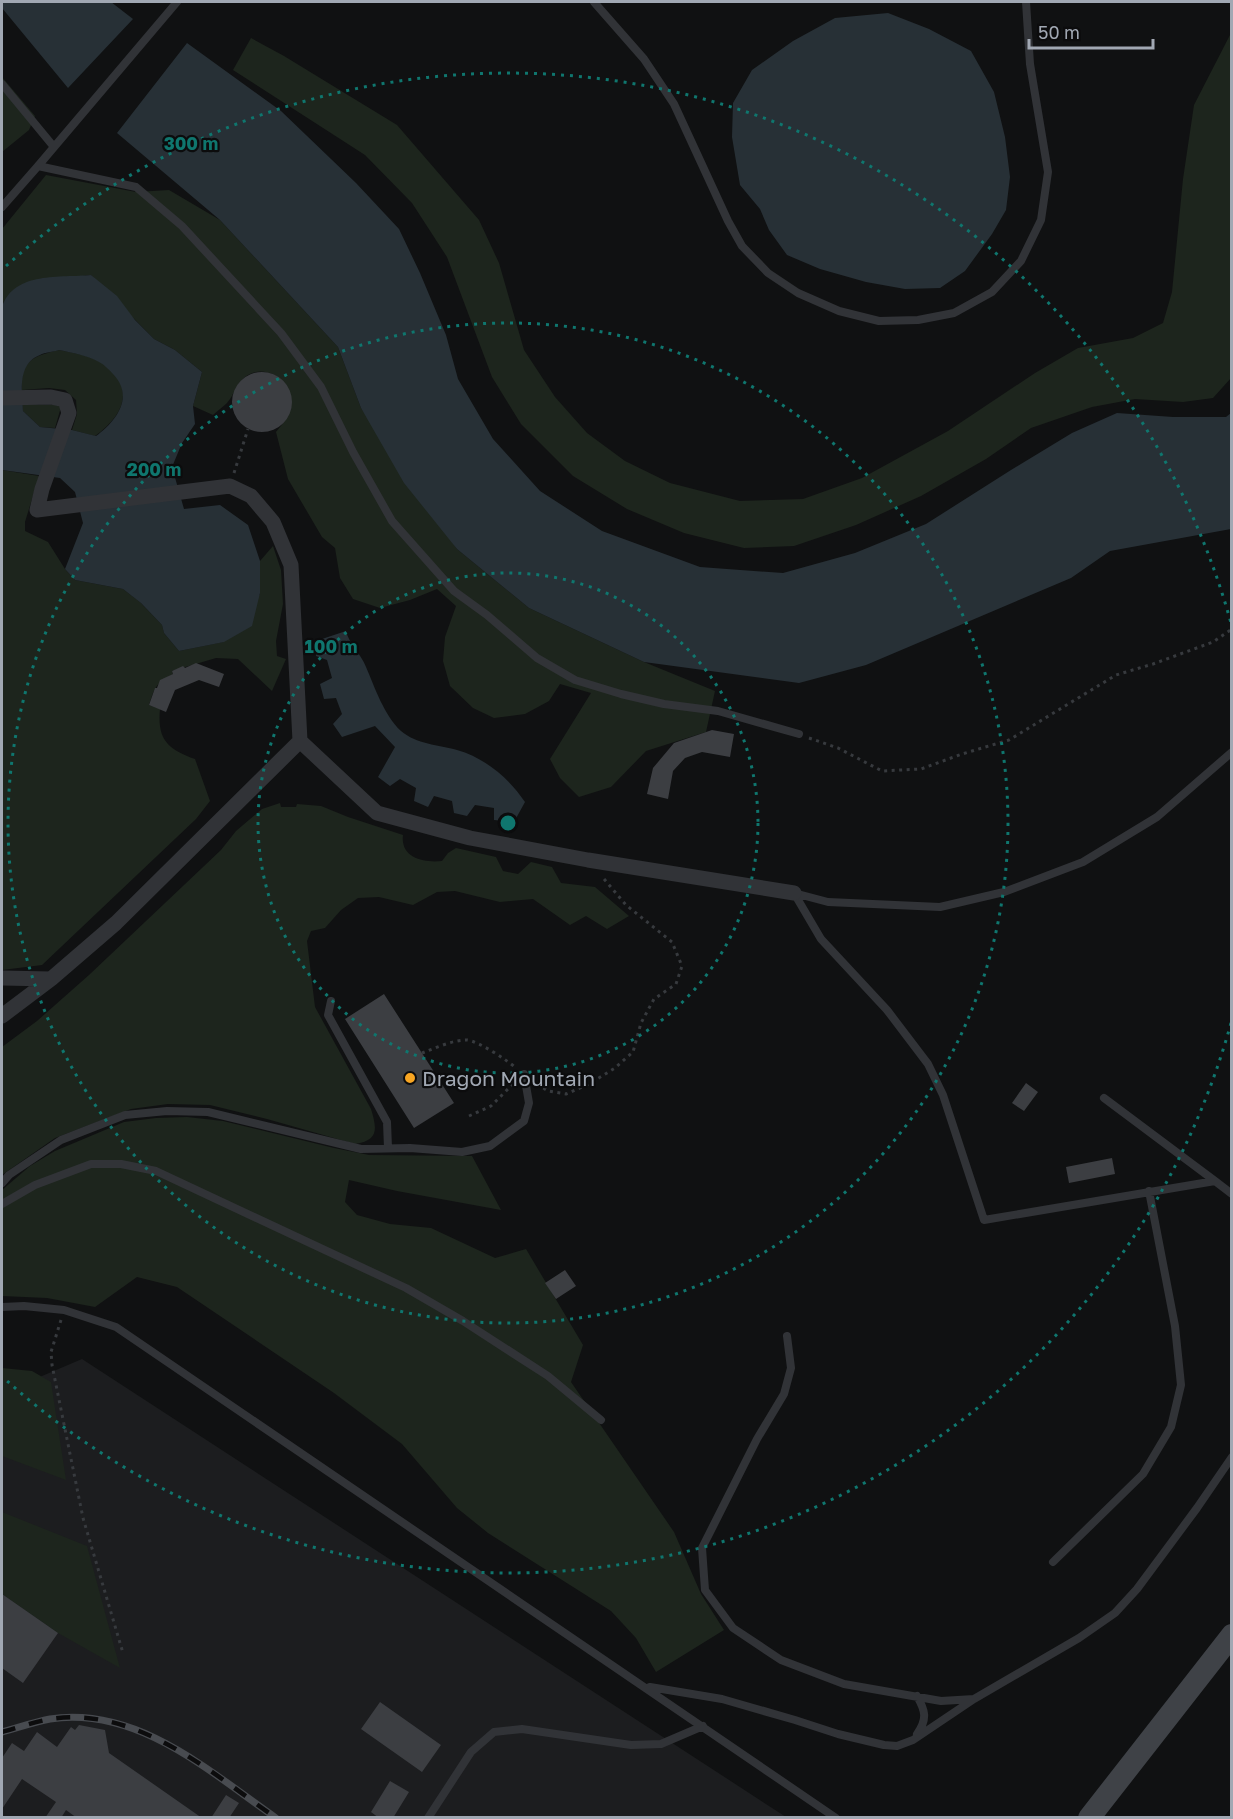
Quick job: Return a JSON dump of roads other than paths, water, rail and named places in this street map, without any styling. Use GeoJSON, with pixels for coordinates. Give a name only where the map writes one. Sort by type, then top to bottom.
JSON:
{"type":"FeatureCollection","features":[{"type":"Feature","properties":{"kind":"main road"},"geometry":{"type":"LineString","coordinates":[[1089,1818],[1232,1635]]}},
{"type":"Feature","properties":{"kind":"street"},"geometry":{"type":"LineString","coordinates":[[2,398],[51,397],[65,400],[69,413],[42,489],[37,510],[230,486],[251,496],[273,522],[291,565],[300,741],[377,813],[470,838],[588,860],[794,893]]}},
{"type":"Feature","properties":{"kind":"street"},"geometry":{"type":"LineString","coordinates":[[2,1016],[51,979],[116,923],[300,741]]}},
{"type":"Feature","properties":{"kind":"street"},"geometry":{"type":"LineString","coordinates":[[2,978],[51,979]]}},
{"type":"Feature","properties":{"kind":"lane"},"geometry":{"type":"LineString","coordinates":[[2,207],[177,2]]}},
{"type":"Feature","properties":{"kind":"lane"},"geometry":{"type":"LineString","coordinates":[[594,2],[644,59],[674,104],[728,221],[742,246],[768,273],[798,293],[838,311],[879,321],[918,320],[954,313],[992,292],[1021,261],[1041,220],[1048,172],[1030,64],[1026,2]]}},
{"type":"Feature","properties":{"kind":"lane"},"geometry":{"type":"LineString","coordinates":[[2,84],[54,147]]}},
{"type":"Feature","properties":{"kind":"lane"},"geometry":{"type":"LineString","coordinates":[[38,166],[136,188],[182,226],[281,333],[321,387],[353,452],[392,521],[454,591],[487,615],[537,658],[575,680],[621,694],[664,704],[718,711],[799,734]]}},
{"type":"Feature","properties":{"kind":"lane"},"geometry":{"type":"LineString","coordinates":[[794,893],[828,902],[940,907],[1004,892],[1083,862],[1148,823],[1232,752]]}},
{"type":"Feature","properties":{"kind":"lane"},"geometry":{"type":"LineString","coordinates":[[794,893],[821,939],[887,1010],[928,1064],[943,1095],[984,1220],[1215,1181]]}},
{"type":"Feature","properties":{"kind":"lane"},"geometry":{"type":"LineString","coordinates":[[331,1001],[328,1015],[387,1122],[388,1148]]}},
{"type":"Feature","properties":{"kind":"lane"},"geometry":{"type":"LineString","coordinates":[[2,1183],[9,1175],[61,1140],[125,1115],[167,1111],[208,1112],[361,1149],[410,1148],[462,1152],[490,1146],[524,1121],[529,1103],[524,1074]]}},
{"type":"Feature","properties":{"kind":"lane"},"geometry":{"type":"LineString","coordinates":[[1104,1098],[1232,1194]]}},
{"type":"Feature","properties":{"kind":"lane"},"geometry":{"type":"LineString","coordinates":[[2,1204],[35,1185],[91,1164],[121,1164],[156,1171],[406,1288],[463,1321],[548,1376],[601,1420]]}},
{"type":"Feature","properties":{"kind":"lane"},"geometry":{"type":"LineString","coordinates":[[1053,1563],[1143,1474],[1171,1427],[1180,1385],[1175,1326],[1149,1191]]}},
{"type":"Feature","properties":{"kind":"lane"},"geometry":{"type":"LineString","coordinates":[[2,1307],[24,1306],[64,1310],[116,1327],[837,1818]]}},
{"type":"Feature","properties":{"kind":"lane"},"geometry":{"type":"LineString","coordinates":[[787,1336],[791,1368],[784,1394],[757,1439],[702,1548],[705,1590],[733,1628],[781,1660],[844,1684],[941,1701],[974,1699]]}},
{"type":"Feature","properties":{"kind":"lane"},"geometry":{"type":"LineString","coordinates":[[646,1687],[722,1699],[838,1734],[884,1745],[897,1746],[913,1740],[974,1699],[1079,1638],[1115,1613],[1137,1589],[1232,1457]]}},
{"type":"Feature","properties":{"kind":"lane"},"geometry":{"type":"LineString","coordinates":[[913,1740],[922,1727],[925,1709],[917,1696]]}},
{"type":"Feature","properties":{"kind":"lane"},"geometry":{"type":"LineString","coordinates":[[428,1818],[471,1752],[494,1732],[522,1729],[631,1745],[661,1744],[703,1726]]}},
{"type":"Feature","properties":{"kind":"railway"},"geometry":{"type":"LineString","coordinates":[[2,1732],[50,1719],[82,1718],[113,1722],[142,1732],[170,1746],[225,1781],[276,1818]]}},
{"type":"Feature","properties":{"kind":"place","name":"Dragon Mountain"},"geometry":{"type":"Point","coordinates":[410,1078]}}]}
